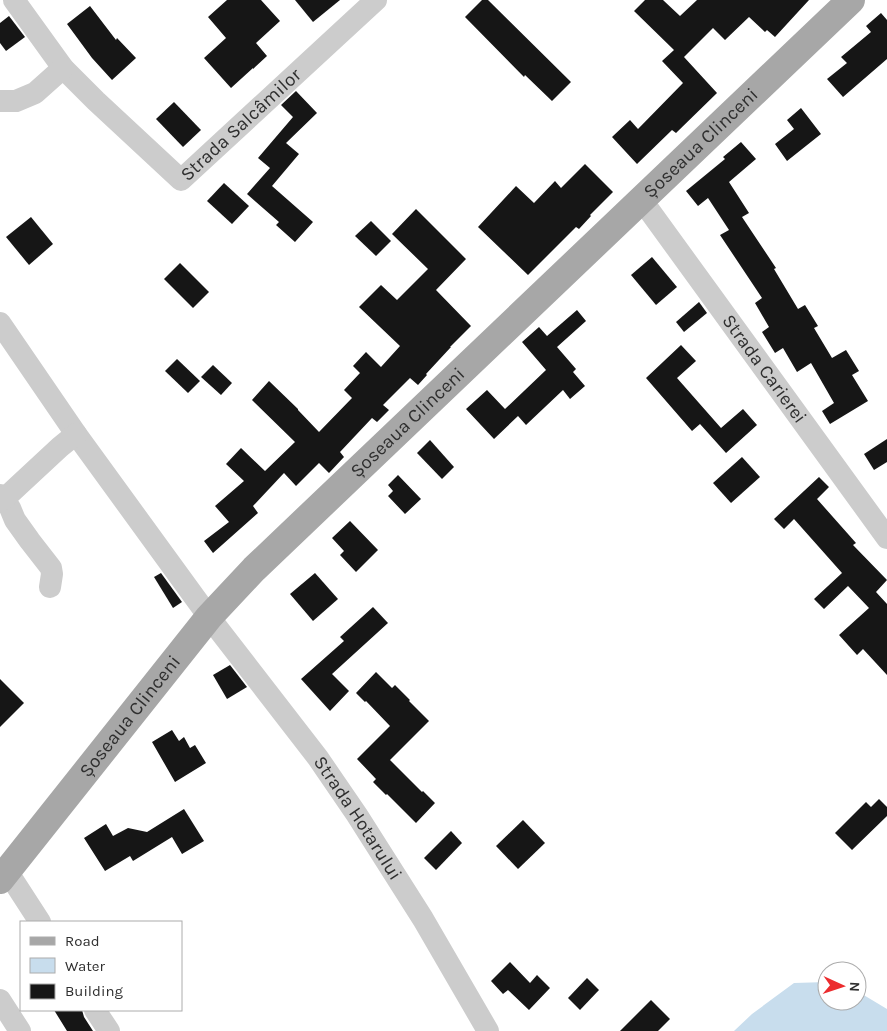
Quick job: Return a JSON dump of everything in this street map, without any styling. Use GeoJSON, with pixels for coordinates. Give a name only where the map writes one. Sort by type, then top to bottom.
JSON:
{"type":"FeatureCollection","features":[{"type":"Feature","properties":{"kind":"main road","name":"Șoseaua Clinceni"},"geometry":{"type":"LineString","coordinates":[[4,875],[209,617],[254,569],[851,0]]}},
{"type":"Feature","properties":{"kind":"street"},"geometry":{"type":"LineString","coordinates":[[0,101],[16,101],[35,93],[63,68],[14,0]]}},
{"type":"Feature","properties":{"kind":"street","name":"Strada Salcâmilor"},"geometry":{"type":"LineString","coordinates":[[63,68],[180,180],[376,0]]}},
{"type":"Feature","properties":{"kind":"street","name":"Strada Carierei"},"geometry":{"type":"LineString","coordinates":[[641,199],[887,538]]}},
{"type":"Feature","properties":{"kind":"street","name":"Strada Hotarului"},"geometry":{"type":"LineString","coordinates":[[0,323],[76,434],[209,617],[312,750],[423,919],[488,1031]]}},
{"type":"Feature","properties":{"kind":"street"},"geometry":{"type":"LineString","coordinates":[[50,587],[51,568],[15,520],[10,508],[2,497],[76,434]]}},
{"type":"Feature","properties":{"kind":"street"},"geometry":{"type":"LineString","coordinates":[[4,875],[39,921]]}},
{"type":"Feature","properties":{"kind":"street"},"geometry":{"type":"LineString","coordinates":[[0,1000],[20,1031]]}},
{"type":"Feature","properties":{"kind":"street"},"geometry":{"type":"LineString","coordinates":[[96,1011],[109,1031]]}},
{"type":"Feature","properties":{"kind":"water"},"geometry":{"type":"Polygon","coordinates":[[[817,982],[817,1011],[867,1011],[867,997],[887,1009],[887,1031],[734,1031],[752,1014],[794,983],[817,982]]]}},
{"type":"Feature","properties":{"kind":"building"},"geometry":{"type":"Polygon","coordinates":[[[227,0],[261,0],[280,21],[256,43],[267,56],[231,88],[204,58],[226,38],[208,17],[227,0]]]}},
{"type":"Feature","properties":{"kind":"building"},"geometry":{"type":"Polygon","coordinates":[[[295,0],[340,0],[313,22],[295,0]]]}},
{"type":"Feature","properties":{"kind":"building"},"geometry":{"type":"Polygon","coordinates":[[[482,0],[488,0],[571,82],[552,101],[525,75],[524,77],[465,17],[482,0]]]}},
{"type":"Feature","properties":{"kind":"building"},"geometry":{"type":"Polygon","coordinates":[[[645,0],[663,0],[680,16],[697,0],[809,0],[775,37],[767,30],[765,32],[749,17],[725,40],[713,28],[684,57],[717,93],[676,133],[672,130],[637,164],[612,137],[630,120],[638,129],[683,83],[662,61],[674,50],[634,11],[645,0]]]}},
{"type":"Feature","properties":{"kind":"building"},"geometry":{"type":"Polygon","coordinates":[[[90,6],[116,40],[117,38],[136,58],[112,80],[92,58],[67,24],[90,6]]]}},
{"type":"Feature","properties":{"kind":"building"},"geometry":{"type":"Polygon","coordinates":[[[881,13],[887,20],[887,59],[843,97],[827,79],[847,63],[841,57],[871,32],[866,26],[881,13]]]}},
{"type":"Feature","properties":{"kind":"building"},"geometry":{"type":"Polygon","coordinates":[[[9,16],[25,37],[6,51],[0,43],[0,23],[9,16]]]}},
{"type":"Feature","properties":{"kind":"building"},"geometry":{"type":"Polygon","coordinates":[[[296,91],[317,113],[286,143],[299,154],[272,186],[313,222],[295,242],[276,225],[279,222],[247,194],[270,168],[258,158],[293,117],[281,105],[296,91]]]}},
{"type":"Feature","properties":{"kind":"building"},"geometry":{"type":"Polygon","coordinates":[[[174,102],[201,130],[183,147],[156,119],[174,102]]]}},
{"type":"Feature","properties":{"kind":"building"},"geometry":{"type":"Polygon","coordinates":[[[801,108],[821,134],[787,161],[775,144],[794,129],[787,120],[801,108]]]}},
{"type":"Feature","properties":{"kind":"building"},"geometry":{"type":"Polygon","coordinates":[[[741,142],[756,159],[729,182],[749,213],[742,217],[776,268],[774,269],[798,309],[805,305],[818,326],[814,328],[832,358],[846,350],[859,371],[852,375],[868,401],[830,424],[822,411],[834,403],[811,363],[797,372],[783,348],[775,353],[762,332],[769,327],[755,303],[762,298],[720,235],[729,230],[708,198],[698,206],[686,191],[725,159],[723,157],[741,142]]]}},
{"type":"Feature","properties":{"kind":"building"},"geometry":{"type":"Polygon","coordinates":[[[585,164],[613,192],[579,229],[576,227],[528,275],[478,227],[516,186],[534,203],[555,181],[561,188],[585,164]]]}},
{"type":"Feature","properties":{"kind":"building"},"geometry":{"type":"Polygon","coordinates":[[[224,183],[249,206],[232,224],[207,201],[224,183]]]}},
{"type":"Feature","properties":{"kind":"building"},"geometry":{"type":"Polygon","coordinates":[[[416,209],[466,259],[436,290],[471,326],[450,347],[418,385],[410,378],[383,405],[389,410],[377,422],[372,418],[340,452],[344,457],[329,473],[319,463],[296,486],[284,473],[253,506],[258,513],[213,553],[204,541],[229,522],[215,506],[244,481],[226,464],[241,448],[265,471],[295,442],[252,400],[269,381],[319,432],[352,398],[344,390],[360,373],[353,366],[366,352],[381,367],[400,346],[359,307],[381,285],[397,300],[428,269],[392,234],[416,209]]]}},
{"type":"Feature","properties":{"kind":"building"},"geometry":{"type":"Polygon","coordinates":[[[31,217],[53,244],[29,265],[6,237],[31,217]]]}},
{"type":"Feature","properties":{"kind":"building"},"geometry":{"type":"Polygon","coordinates":[[[371,221],[391,241],[376,256],[355,236],[371,221]]]}},
{"type":"Feature","properties":{"kind":"building"},"geometry":{"type":"Polygon","coordinates":[[[652,257],[677,287],[656,305],[631,275],[652,257]]]}},
{"type":"Feature","properties":{"kind":"building"},"geometry":{"type":"Polygon","coordinates":[[[180,263],[209,292],[193,308],[164,279],[180,263]]]}},
{"type":"Feature","properties":{"kind":"building"},"geometry":{"type":"Polygon","coordinates":[[[699,302],[707,313],[684,332],[676,322],[699,302]]]}},
{"type":"Feature","properties":{"kind":"building"},"geometry":{"type":"Polygon","coordinates":[[[577,310],[586,321],[557,347],[576,369],[573,372],[585,386],[570,399],[563,390],[526,425],[518,416],[494,439],[466,409],[487,390],[505,409],[546,370],[522,342],[539,327],[547,336],[577,310]]]}},
{"type":"Feature","properties":{"kind":"building"},"geometry":{"type":"Polygon","coordinates":[[[681,345],[696,361],[677,378],[721,428],[743,409],[757,425],[726,453],[700,424],[692,431],[646,378],[681,345]]]}},
{"type":"Feature","properties":{"kind":"building"},"geometry":{"type":"Polygon","coordinates":[[[177,359],[200,381],[188,393],[165,371],[177,359]]]}},
{"type":"Feature","properties":{"kind":"building"},"geometry":{"type":"Polygon","coordinates":[[[213,365],[232,383],[221,395],[201,377],[213,365]]]}},
{"type":"Feature","properties":{"kind":"building"},"geometry":{"type":"Polygon","coordinates":[[[887,439],[887,462],[874,470],[864,454],[887,439]]]}},
{"type":"Feature","properties":{"kind":"building"},"geometry":{"type":"Polygon","coordinates":[[[430,440],[454,467],[442,479],[417,453],[430,440]]]}},
{"type":"Feature","properties":{"kind":"building"},"geometry":{"type":"Polygon","coordinates":[[[742,457],[760,477],[731,503],[713,483],[742,457]]]}},
{"type":"Feature","properties":{"kind":"building"},"geometry":{"type":"Polygon","coordinates":[[[398,475],[421,499],[405,514],[388,496],[393,491],[388,485],[398,475]]]}},
{"type":"Feature","properties":{"kind":"building"},"geometry":{"type":"Polygon","coordinates":[[[819,477],[829,487],[817,499],[856,543],[853,545],[887,580],[876,592],[887,604],[887,675],[863,649],[857,655],[839,635],[869,608],[848,586],[824,609],[814,599],[842,573],[794,519],[784,529],[774,519],[819,477]]]}},
{"type":"Feature","properties":{"kind":"building"},"geometry":{"type":"Polygon","coordinates":[[[350,521],[378,550],[356,572],[340,555],[344,551],[332,538],[350,521]]]}},
{"type":"Feature","properties":{"kind":"building"},"geometry":{"type":"Polygon","coordinates":[[[161,573],[182,602],[173,608],[154,577],[161,573]]]}},
{"type":"Feature","properties":{"kind":"building"},"geometry":{"type":"Polygon","coordinates":[[[315,573],[338,599],[313,621],[290,594],[315,573]]]}},
{"type":"Feature","properties":{"kind":"building"},"geometry":{"type":"Polygon","coordinates":[[[373,607],[388,623],[332,674],[349,691],[330,711],[301,679],[344,641],[340,637],[373,607]]]}},
{"type":"Feature","properties":{"kind":"building"},"geometry":{"type":"Polygon","coordinates":[[[230,665],[247,687],[227,699],[213,675],[230,665]]]}},
{"type":"Feature","properties":{"kind":"building"},"geometry":{"type":"Polygon","coordinates":[[[376,672],[392,688],[395,685],[429,721],[390,760],[435,803],[416,823],[373,782],[376,779],[357,759],[390,726],[356,693],[376,672]]]}},
{"type":"Feature","properties":{"kind":"building"},"geometry":{"type":"Polygon","coordinates":[[[0,679],[24,703],[0,727],[0,679]]]}},
{"type":"Feature","properties":{"kind":"building"},"geometry":{"type":"Polygon","coordinates":[[[172,730],[179,741],[184,737],[190,748],[195,745],[206,763],[175,782],[152,742],[172,730]]]}},
{"type":"Feature","properties":{"kind":"building"},"geometry":{"type":"Polygon","coordinates":[[[879,799],[887,807],[887,816],[852,850],[835,833],[866,802],[871,807],[879,799]]]}},
{"type":"Feature","properties":{"kind":"building"},"geometry":{"type":"Polygon","coordinates":[[[184,809],[204,841],[182,854],[172,837],[133,861],[130,856],[105,871],[84,838],[106,824],[113,836],[128,828],[147,832],[184,809]]]}},
{"type":"Feature","properties":{"kind":"building"},"geometry":{"type":"Polygon","coordinates":[[[523,820],[545,843],[518,869],[496,846],[523,820]]]}},
{"type":"Feature","properties":{"kind":"building"},"geometry":{"type":"Polygon","coordinates":[[[451,831],[462,843],[436,870],[424,858],[451,831]]]}},
{"type":"Feature","properties":{"kind":"building"},"geometry":{"type":"Polygon","coordinates":[[[510,962],[530,983],[537,975],[550,988],[529,1010],[508,990],[503,994],[491,981],[510,962]]]}},
{"type":"Feature","properties":{"kind":"building"},"geometry":{"type":"Polygon","coordinates":[[[587,978],[599,990],[580,1010],[568,998],[587,978]]]}},
{"type":"Feature","properties":{"kind":"building"},"geometry":{"type":"Polygon","coordinates":[[[651,1000],[670,1019],[658,1031],[620,1031],[651,1000]]]}},
{"type":"Feature","properties":{"kind":"building"},"geometry":{"type":"Polygon","coordinates":[[[55,1011],[82,1011],[93,1031],[67,1031],[55,1011]]]}}]}
